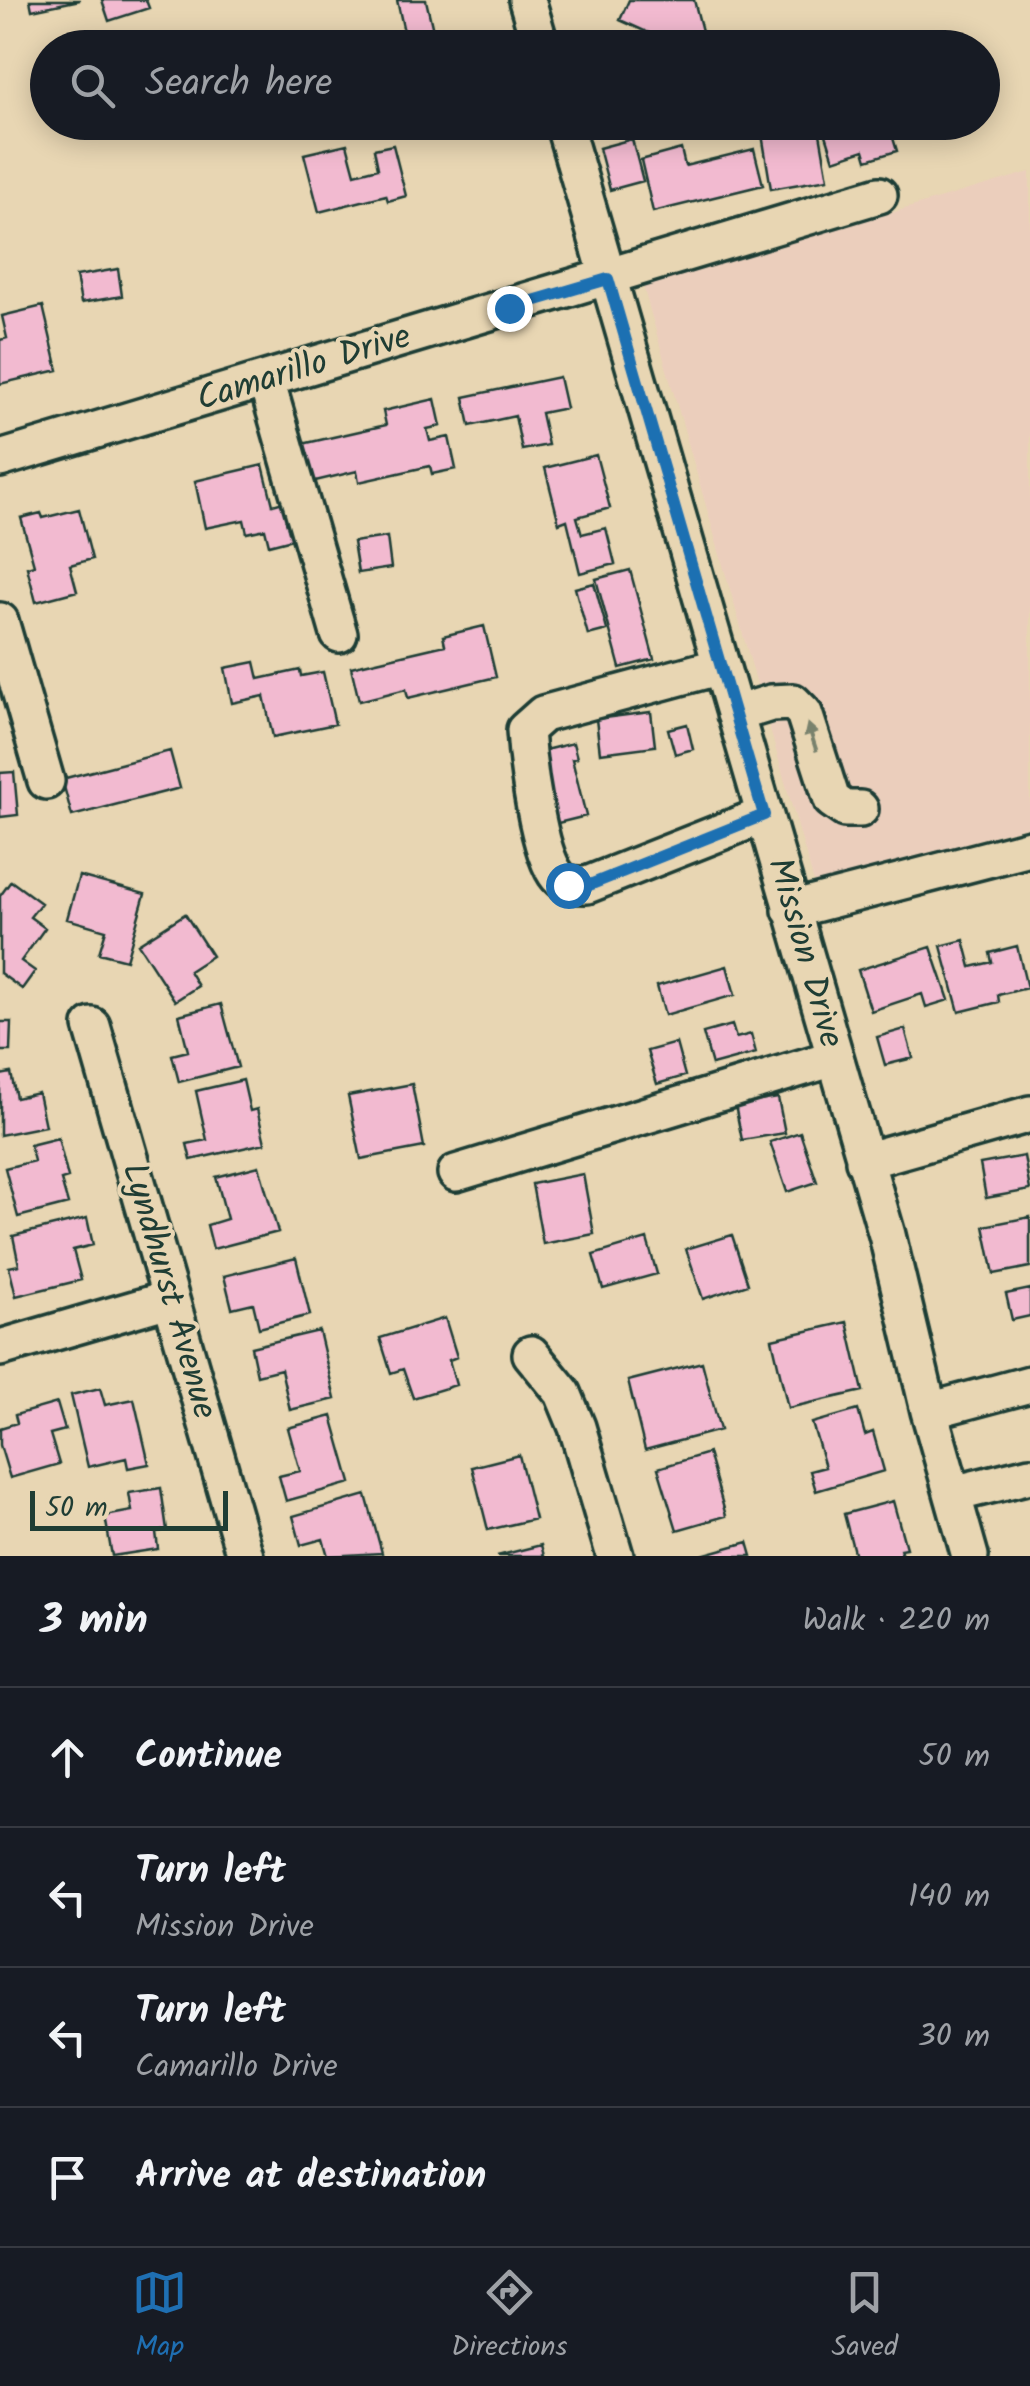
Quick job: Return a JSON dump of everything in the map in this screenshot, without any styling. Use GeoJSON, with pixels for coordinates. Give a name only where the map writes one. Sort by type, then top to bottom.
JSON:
{"type":"FeatureCollection","features":[{"type":"Feature","properties":{"kind":"street"},"geometry":{"type":"LineString","coordinates":[[527,0],[536,30]]}},
{"type":"Feature","properties":{"kind":"street","name":"Mission Drive"},"geometry":{"type":"LineString","coordinates":[[567,140],[887,1236],[929,1410],[970,1556]]}},
{"type":"Feature","properties":{"kind":"street","name":"Camarillo Drive"},"geometry":{"type":"LineString","coordinates":[[3,448],[266,380],[879,195]]}},
{"type":"Feature","properties":{"kind":"street"},"geometry":{"type":"LineString","coordinates":[[266,380],[338,634]]}},
{"type":"Feature","properties":{"kind":"street"},"geometry":{"type":"LineString","coordinates":[[0,621],[46,781]]}},
{"type":"Feature","properties":{"kind":"street"},"geometry":{"type":"LineString","coordinates":[[721,666],[543,714],[525,730],[537,820],[556,875],[568,885],[587,886],[764,815]]}},
{"type":"Feature","properties":{"kind":"street"},"geometry":{"type":"LineString","coordinates":[[735,714],[772,703],[793,702],[804,713],[832,800],[845,810],[860,810]]}},
{"type":"Feature","properties":{"kind":"street"},"geometry":{"type":"LineString","coordinates":[[792,910],[1030,848]]}},
{"type":"Feature","properties":{"kind":"street","name":"Lyndhurst Avenue"},"geometry":{"type":"LineString","coordinates":[[92,1026],[168,1299],[246,1556]]}},
{"type":"Feature","properties":{"kind":"street"},"geometry":{"type":"LineString","coordinates":[[456,1173],[834,1058]]}},
{"type":"Feature","properties":{"kind":"street"},"geometry":{"type":"LineString","coordinates":[[864,1161],[1030,1114]]}},
{"type":"Feature","properties":{"kind":"street"},"geometry":{"type":"LineString","coordinates":[[0,1348],[168,1299]]}},
{"type":"Feature","properties":{"kind":"street"},"geometry":{"type":"LineString","coordinates":[[531,1354],[563,1394],[577,1427],[615,1556]]}},
{"type":"Feature","properties":{"kind":"street"},"geometry":{"type":"LineString","coordinates":[[929,1410],[1030,1384]]}},
{"type":"Feature","properties":{"kind":"street"},"geometry":{"type":"LineString","coordinates":[[953,1494],[1030,1475]]}},
{"type":"Feature","properties":{"kind":"shaded area"},"geometry":{"type":"Polygon","coordinates":[[[1030,172],[1030,826],[814,883],[643,286],[1030,172]]]}},
{"type":"Feature","properties":{"kind":"building"},"geometry":{"type":"Polygon","coordinates":[[[30,0],[80,0],[32,10],[30,0]]]}},
{"type":"Feature","properties":{"kind":"building"},"geometry":{"type":"Polygon","coordinates":[[[102,0],[146,0],[149,8],[109,21],[102,0]]]}},
{"type":"Feature","properties":{"kind":"building"},"geometry":{"type":"Polygon","coordinates":[[[397,0],[426,0],[433,30],[404,30],[397,0]]]}},
{"type":"Feature","properties":{"kind":"building"},"geometry":{"type":"Polygon","coordinates":[[[629,0],[694,0],[702,30],[642,30],[620,20],[629,0]]]}},
{"type":"Feature","properties":{"kind":"building"},"geometry":{"type":"Polygon","coordinates":[[[632,140],[643,181],[610,190],[599,148],[632,140]]]}},
{"type":"Feature","properties":{"kind":"building"},"geometry":{"type":"Polygon","coordinates":[[[763,140],[821,140],[828,179],[771,189],[763,140]]]}},
{"type":"Feature","properties":{"kind":"building"},"geometry":{"type":"Polygon","coordinates":[[[828,140],[894,140],[897,151],[867,160],[864,150],[834,160],[828,140]]]}},
{"type":"Feature","properties":{"kind":"building"},"geometry":{"type":"Polygon","coordinates":[[[347,144],[355,174],[378,168],[374,149],[393,145],[406,196],[388,201],[386,195],[319,212],[304,154],[347,144]]]}},
{"type":"Feature","properties":{"kind":"building"},"geometry":{"type":"Polygon","coordinates":[[[681,149],[685,166],[754,149],[763,185],[653,212],[641,160],[681,149]]]}},
{"type":"Feature","properties":{"kind":"building"},"geometry":{"type":"Polygon","coordinates":[[[118,269],[122,296],[81,303],[76,276],[118,269]]]}},
{"type":"Feature","properties":{"kind":"building"},"geometry":{"type":"Polygon","coordinates":[[[43,306],[58,370],[0,384],[0,340],[7,338],[2,316],[43,306]]]}},
{"type":"Feature","properties":{"kind":"building"},"geometry":{"type":"Polygon","coordinates":[[[559,377],[566,408],[541,413],[548,445],[522,450],[515,416],[470,426],[464,397],[559,377]]]}},
{"type":"Feature","properties":{"kind":"building"},"geometry":{"type":"Polygon","coordinates":[[[435,399],[441,426],[427,429],[430,441],[449,437],[456,469],[432,474],[430,466],[359,482],[357,471],[307,483],[298,445],[386,425],[383,411],[435,399]]]}},
{"type":"Feature","properties":{"kind":"building"},"geometry":{"type":"Polygon","coordinates":[[[596,455],[610,508],[577,517],[582,534],[606,528],[615,564],[580,573],[567,520],[559,523],[545,468],[596,455]]]}},
{"type":"Feature","properties":{"kind":"building"},"geometry":{"type":"Polygon","coordinates":[[[263,465],[273,505],[283,502],[292,539],[269,545],[265,529],[247,533],[244,520],[205,528],[195,481],[263,465]]]}},
{"type":"Feature","properties":{"kind":"building"},"geometry":{"type":"Polygon","coordinates":[[[79,509],[92,559],[70,565],[77,591],[36,602],[27,567],[34,565],[21,518],[41,513],[43,518],[79,509]]]}},
{"type":"Feature","properties":{"kind":"building"},"geometry":{"type":"Polygon","coordinates":[[[387,537],[391,568],[358,573],[353,542],[387,537]]]}},
{"type":"Feature","properties":{"kind":"building"},"geometry":{"type":"Polygon","coordinates":[[[630,570],[654,659],[620,668],[596,579],[630,570]]]}},
{"type":"Feature","properties":{"kind":"building"},"geometry":{"type":"Polygon","coordinates":[[[594,583],[607,630],[588,635],[575,588],[594,583]]]}},
{"type":"Feature","properties":{"kind":"building"},"geometry":{"type":"Polygon","coordinates":[[[484,626],[496,677],[408,698],[406,689],[359,701],[351,667],[445,645],[443,636],[484,626]]]}},
{"type":"Feature","properties":{"kind":"building"},"geometry":{"type":"Polygon","coordinates":[[[255,662],[259,679],[300,670],[301,676],[323,672],[335,724],[273,737],[264,696],[232,703],[225,668],[255,662]]]}},
{"type":"Feature","properties":{"kind":"building"},"geometry":{"type":"Polygon","coordinates":[[[651,712],[655,746],[600,753],[596,719],[651,712]]]}},
{"type":"Feature","properties":{"kind":"building"},"geometry":{"type":"Polygon","coordinates":[[[687,724],[693,749],[675,754],[668,729],[687,724]]]}},
{"type":"Feature","properties":{"kind":"building"},"geometry":{"type":"Polygon","coordinates":[[[573,743],[577,758],[572,759],[586,816],[554,824],[537,752],[573,743]]]}},
{"type":"Feature","properties":{"kind":"building"},"geometry":{"type":"Polygon","coordinates":[[[170,751],[180,788],[72,816],[62,779],[170,751]]]}},
{"type":"Feature","properties":{"kind":"building"},"geometry":{"type":"Polygon","coordinates":[[[14,772],[18,815],[0,817],[0,773],[14,772]]]}},
{"type":"Feature","properties":{"kind":"building"},"geometry":{"type":"Polygon","coordinates":[[[79,876],[145,894],[126,960],[99,953],[106,930],[67,919],[79,876]]]}},
{"type":"Feature","properties":{"kind":"building"},"geometry":{"type":"Polygon","coordinates":[[[11,881],[41,903],[30,917],[45,928],[21,961],[35,971],[22,989],[0,973],[0,896],[11,881]]]}},
{"type":"Feature","properties":{"kind":"building"},"geometry":{"type":"Polygon","coordinates":[[[185,914],[212,956],[189,971],[198,986],[175,1001],[138,944],[185,914]]]}},
{"type":"Feature","properties":{"kind":"building"},"geometry":{"type":"Polygon","coordinates":[[[964,940],[971,967],[992,962],[990,953],[1017,946],[1027,988],[998,995],[999,1002],[959,1012],[941,946],[964,940]]]}},
{"type":"Feature","properties":{"kind":"building"},"geometry":{"type":"Polygon","coordinates":[[[931,947],[949,1000],[926,1007],[922,994],[871,1011],[858,970],[931,947]]]}},
{"type":"Feature","properties":{"kind":"building"},"geometry":{"type":"Polygon","coordinates":[[[727,966],[735,995],[665,1015],[657,986],[727,966]]]}},
{"type":"Feature","properties":{"kind":"building"},"geometry":{"type":"Polygon","coordinates":[[[221,1004],[238,1067],[179,1082],[172,1055],[188,1051],[179,1015],[221,1004]]]}},
{"type":"Feature","properties":{"kind":"building"},"geometry":{"type":"Polygon","coordinates":[[[0,1022],[11,1022],[10,1051],[0,1051],[0,1022]]]}},
{"type":"Feature","properties":{"kind":"building"},"geometry":{"type":"Polygon","coordinates":[[[732,1025],[736,1038],[751,1034],[756,1053],[712,1065],[703,1033],[732,1025]]]}},
{"type":"Feature","properties":{"kind":"building"},"geometry":{"type":"Polygon","coordinates":[[[905,1029],[913,1058],[885,1065],[877,1037],[905,1029]]]}},
{"type":"Feature","properties":{"kind":"building"},"geometry":{"type":"Polygon","coordinates":[[[676,1043],[685,1076],[657,1084],[647,1051],[676,1043]]]}},
{"type":"Feature","properties":{"kind":"building"},"geometry":{"type":"Polygon","coordinates":[[[11,1073],[16,1098],[38,1093],[45,1126],[0,1135],[0,1075],[11,1073]]]}},
{"type":"Feature","properties":{"kind":"building"},"geometry":{"type":"Polygon","coordinates":[[[243,1080],[250,1111],[257,1109],[265,1143],[191,1160],[187,1144],[207,1140],[196,1091],[243,1080]]]}},
{"type":"Feature","properties":{"kind":"building"},"geometry":{"type":"Polygon","coordinates":[[[412,1084],[424,1147],[361,1159],[348,1096],[412,1084]]]}},
{"type":"Feature","properties":{"kind":"building"},"geometry":{"type":"Polygon","coordinates":[[[778,1098],[785,1133],[742,1140],[735,1105],[778,1098]]]}},
{"type":"Feature","properties":{"kind":"building"},"geometry":{"type":"Polygon","coordinates":[[[800,1132],[817,1182],[787,1192],[770,1142],[800,1132]]]}},
{"type":"Feature","properties":{"kind":"building"},"geometry":{"type":"Polygon","coordinates":[[[58,1138],[68,1178],[61,1180],[68,1204],[18,1217],[5,1168],[34,1161],[30,1145],[58,1138]]]}},
{"type":"Feature","properties":{"kind":"building"},"geometry":{"type":"Polygon","coordinates":[[[1024,1156],[1030,1190],[986,1198],[980,1164],[1024,1156]]]}},
{"type":"Feature","properties":{"kind":"building"},"geometry":{"type":"Polygon","coordinates":[[[259,1166],[278,1232],[213,1249],[207,1225],[227,1219],[216,1177],[259,1166]]]}},
{"type":"Feature","properties":{"kind":"building"},"geometry":{"type":"Polygon","coordinates":[[[583,1174],[594,1234],[543,1244],[532,1184],[583,1174]]]}},
{"type":"Feature","properties":{"kind":"building"},"geometry":{"type":"Polygon","coordinates":[[[1030,1217],[1030,1267],[994,1274],[984,1226],[1030,1217]]]}},
{"type":"Feature","properties":{"kind":"building"},"geometry":{"type":"Polygon","coordinates":[[[87,1218],[93,1245],[73,1250],[81,1280],[16,1296],[9,1267],[19,1265],[13,1236],[87,1218]]]}},
{"type":"Feature","properties":{"kind":"building"},"geometry":{"type":"Polygon","coordinates":[[[732,1235],[748,1284],[703,1299],[686,1249],[732,1235]]]}},
{"type":"Feature","properties":{"kind":"building"},"geometry":{"type":"Polygon","coordinates":[[[647,1239],[657,1274],[603,1289],[593,1255],[647,1239]]]}},
{"type":"Feature","properties":{"kind":"building"},"geometry":{"type":"Polygon","coordinates":[[[296,1258],[310,1315],[259,1328],[253,1303],[232,1308],[224,1276],[296,1258]]]}},
{"type":"Feature","properties":{"kind":"building"},"geometry":{"type":"Polygon","coordinates":[[[1030,1289],[1030,1316],[1012,1320],[1006,1294],[1030,1289]]]}},
{"type":"Feature","properties":{"kind":"building"},"geometry":{"type":"Polygon","coordinates":[[[445,1318],[457,1357],[449,1360],[456,1385],[413,1398],[403,1369],[391,1373],[380,1338],[445,1318]]]}},
{"type":"Feature","properties":{"kind":"building"},"geometry":{"type":"Polygon","coordinates":[[[847,1322],[863,1391],[788,1408],[772,1339],[847,1322]]]}},
{"type":"Feature","properties":{"kind":"building"},"geometry":{"type":"Polygon","coordinates":[[[319,1331],[335,1399],[290,1410],[281,1369],[257,1375],[251,1347],[319,1331]]]}},
{"type":"Feature","properties":{"kind":"building"},"geometry":{"type":"Polygon","coordinates":[[[702,1362],[720,1430],[645,1450],[628,1381],[702,1362]]]}},
{"type":"Feature","properties":{"kind":"building"},"geometry":{"type":"Polygon","coordinates":[[[100,1388],[105,1405],[134,1399],[149,1464],[128,1468],[126,1458],[88,1467],[71,1395],[100,1388]]]}},
{"type":"Feature","properties":{"kind":"building"},"geometry":{"type":"Polygon","coordinates":[[[57,1403],[65,1430],[50,1434],[59,1464],[10,1478],[0,1445],[0,1428],[17,1423],[15,1415],[57,1403]]]}},
{"type":"Feature","properties":{"kind":"building"},"geometry":{"type":"Polygon","coordinates":[[[858,1410],[865,1435],[873,1432],[884,1471],[816,1491],[810,1471],[825,1467],[812,1423],[858,1410]]]}},
{"type":"Feature","properties":{"kind":"building"},"geometry":{"type":"Polygon","coordinates":[[[332,1416],[351,1483],[286,1501],[279,1476],[300,1471],[288,1428],[332,1416]]]}},
{"type":"Feature","properties":{"kind":"building"},"geometry":{"type":"Polygon","coordinates":[[[708,1453],[726,1516],[677,1530],[658,1468],[708,1453]]]}},
{"type":"Feature","properties":{"kind":"building"},"geometry":{"type":"Polygon","coordinates":[[[519,1455],[535,1519],[488,1530],[472,1467],[519,1455]]]}},
{"type":"Feature","properties":{"kind":"building"},"geometry":{"type":"Polygon","coordinates":[[[161,1488],[167,1530],[156,1532],[158,1549],[112,1556],[105,1516],[132,1511],[129,1493],[161,1488]]]}},
{"type":"Feature","properties":{"kind":"building"},"geometry":{"type":"Polygon","coordinates":[[[366,1495],[382,1553],[328,1556],[323,1539],[301,1545],[293,1516],[366,1495]]]}},
{"type":"Feature","properties":{"kind":"building"},"geometry":{"type":"Polygon","coordinates":[[[893,1501],[906,1548],[900,1549],[902,1556],[855,1556],[844,1514],[893,1501]]]}},
{"type":"Feature","properties":{"kind":"building"},"geometry":{"type":"Polygon","coordinates":[[[748,1542],[752,1556],[698,1556],[748,1542]]]}},
{"type":"Feature","properties":{"kind":"building"},"geometry":{"type":"Polygon","coordinates":[[[541,1545],[544,1556],[497,1556],[541,1545]]]}},
{"type":"Feature","properties":{"kind":"route"},"geometry":{"type":"LineString","coordinates":[[509,308],[608,279],[764,815],[587,886],[568,885]]}}]}
